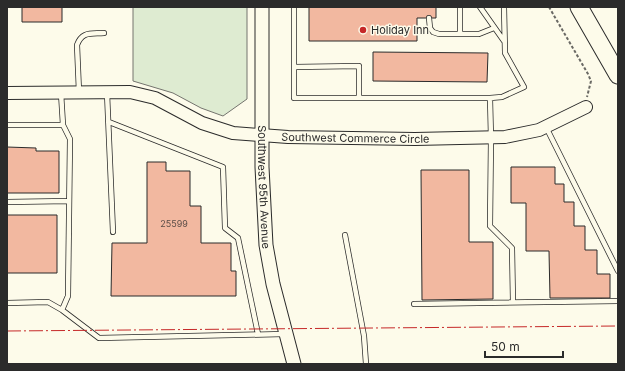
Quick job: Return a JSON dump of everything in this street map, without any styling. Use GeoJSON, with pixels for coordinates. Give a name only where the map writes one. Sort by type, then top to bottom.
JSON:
{"type":"FeatureCollection","features":[{"type":"Feature","properties":{"kind":"highway"},"geometry":{"type":"LineString","coordinates":[[579,7],[618,75]]}},
{"type":"Feature","properties":{"kind":"main road","name":"Southwest 95th Avenue"},"geometry":{"type":"LineString","coordinates":[[262,7],[261,135],[263,214],[266,245],[273,284],[294,364]]}},
{"type":"Feature","properties":{"kind":"street","name":"Southwest Commerce Circle"},"geometry":{"type":"LineString","coordinates":[[7,93],[130,92],[155,98],[210,126],[233,133],[288,137],[415,139],[505,137],[546,127],[586,107]]}},
{"type":"Feature","properties":{"kind":"lane"},"geometry":{"type":"LineString","coordinates":[[294,7],[294,98],[490,98],[502,97],[524,88],[505,53],[504,7]]}},
{"type":"Feature","properties":{"kind":"lane"},"geometry":{"type":"LineString","coordinates":[[460,7],[460,34]]}},
{"type":"Feature","properties":{"kind":"lane"},"geometry":{"type":"LineString","coordinates":[[480,7],[505,42]]}},
{"type":"Feature","properties":{"kind":"lane"},"geometry":{"type":"LineString","coordinates":[[429,18],[430,28],[433,32],[439,34],[479,34],[494,28]]}},
{"type":"Feature","properties":{"kind":"lane"},"geometry":{"type":"LineString","coordinates":[[78,92],[77,45],[79,38],[86,34],[104,33]]}},
{"type":"Feature","properties":{"kind":"lane"},"geometry":{"type":"LineString","coordinates":[[294,67],[359,66],[359,98]]}},
{"type":"Feature","properties":{"kind":"lane"},"geometry":{"type":"LineString","coordinates":[[107,92],[113,232]]}},
{"type":"Feature","properties":{"kind":"lane"},"geometry":{"type":"LineString","coordinates":[[61,93],[63,125],[70,139],[68,296],[62,310]]}},
{"type":"Feature","properties":{"kind":"lane"},"geometry":{"type":"LineString","coordinates":[[490,98],[490,226],[512,248],[513,302]]}},
{"type":"Feature","properties":{"kind":"lane"},"geometry":{"type":"LineString","coordinates":[[109,122],[223,167],[225,228],[238,238],[258,334]]}},
{"type":"Feature","properties":{"kind":"lane"},"geometry":{"type":"LineString","coordinates":[[7,125],[63,125]]}},
{"type":"Feature","properties":{"kind":"lane"},"geometry":{"type":"LineString","coordinates":[[546,127],[618,271]]}},
{"type":"Feature","properties":{"kind":"lane"},"geometry":{"type":"LineString","coordinates":[[7,202],[69,201]]}},
{"type":"Feature","properties":{"kind":"lane"},"geometry":{"type":"LineString","coordinates":[[345,235],[364,336],[366,364]]}},
{"type":"Feature","properties":{"kind":"lane"},"geometry":{"type":"LineString","coordinates":[[414,304],[618,301]]}},
{"type":"Feature","properties":{"kind":"lane"},"geometry":{"type":"LineString","coordinates":[[7,303],[48,302],[62,310],[99,338],[286,334]]}},
{"type":"Feature","properties":{"kind":"path"},"geometry":{"type":"LineString","coordinates":[[549,7],[588,74],[590,81],[586,107]]}},
{"type":"Feature","properties":{"kind":"green space"},"geometry":{"type":"Polygon","coordinates":[[[133,7],[247,7],[247,99],[223,116],[201,108],[173,93],[133,81],[133,7]]]}},
{"type":"Feature","properties":{"kind":"building"},"geometry":{"type":"Polygon","coordinates":[[[22,7],[62,7],[62,22],[22,22],[22,7]]]}},
{"type":"Feature","properties":{"kind":"building","name":"Holiday Inn"},"geometry":{"type":"Polygon","coordinates":[[[309,7],[436,7],[436,18],[417,18],[417,41],[309,41],[309,7]]]}},
{"type":"Feature","properties":{"kind":"building"},"geometry":{"type":"Polygon","coordinates":[[[373,52],[488,53],[487,82],[373,81],[373,52]]]}},
{"type":"Feature","properties":{"kind":"building"},"geometry":{"type":"Polygon","coordinates":[[[7,147],[36,148],[36,151],[59,151],[59,193],[7,193],[7,147]]]}},
{"type":"Feature","properties":{"kind":"building"},"geometry":{"type":"Polygon","coordinates":[[[147,162],[166,162],[166,171],[190,171],[190,206],[201,206],[201,243],[231,243],[231,271],[236,271],[236,296],[111,296],[112,243],[147,243],[147,162]]]}},
{"type":"Feature","properties":{"kind":"building"},"geometry":{"type":"Polygon","coordinates":[[[511,167],[555,167],[555,184],[564,184],[564,202],[574,202],[574,226],[585,226],[585,250],[597,250],[597,274],[610,274],[610,298],[550,298],[549,251],[526,251],[526,203],[511,203],[511,167]]]}},
{"type":"Feature","properties":{"kind":"building"},"geometry":{"type":"Polygon","coordinates":[[[421,170],[469,170],[469,242],[493,242],[493,299],[422,300],[421,170]]]}},
{"type":"Feature","properties":{"kind":"building"},"geometry":{"type":"Polygon","coordinates":[[[7,215],[57,215],[57,273],[7,273],[7,215]]]}},
{"type":"Feature","properties":{"kind":"power"},"geometry":{"type":"LineString","coordinates":[[7,331],[618,326]]}},
{"type":"Feature","properties":{"kind":"place","name":"Holiday Inn"},"geometry":{"type":"Point","coordinates":[363,30]}}]}
